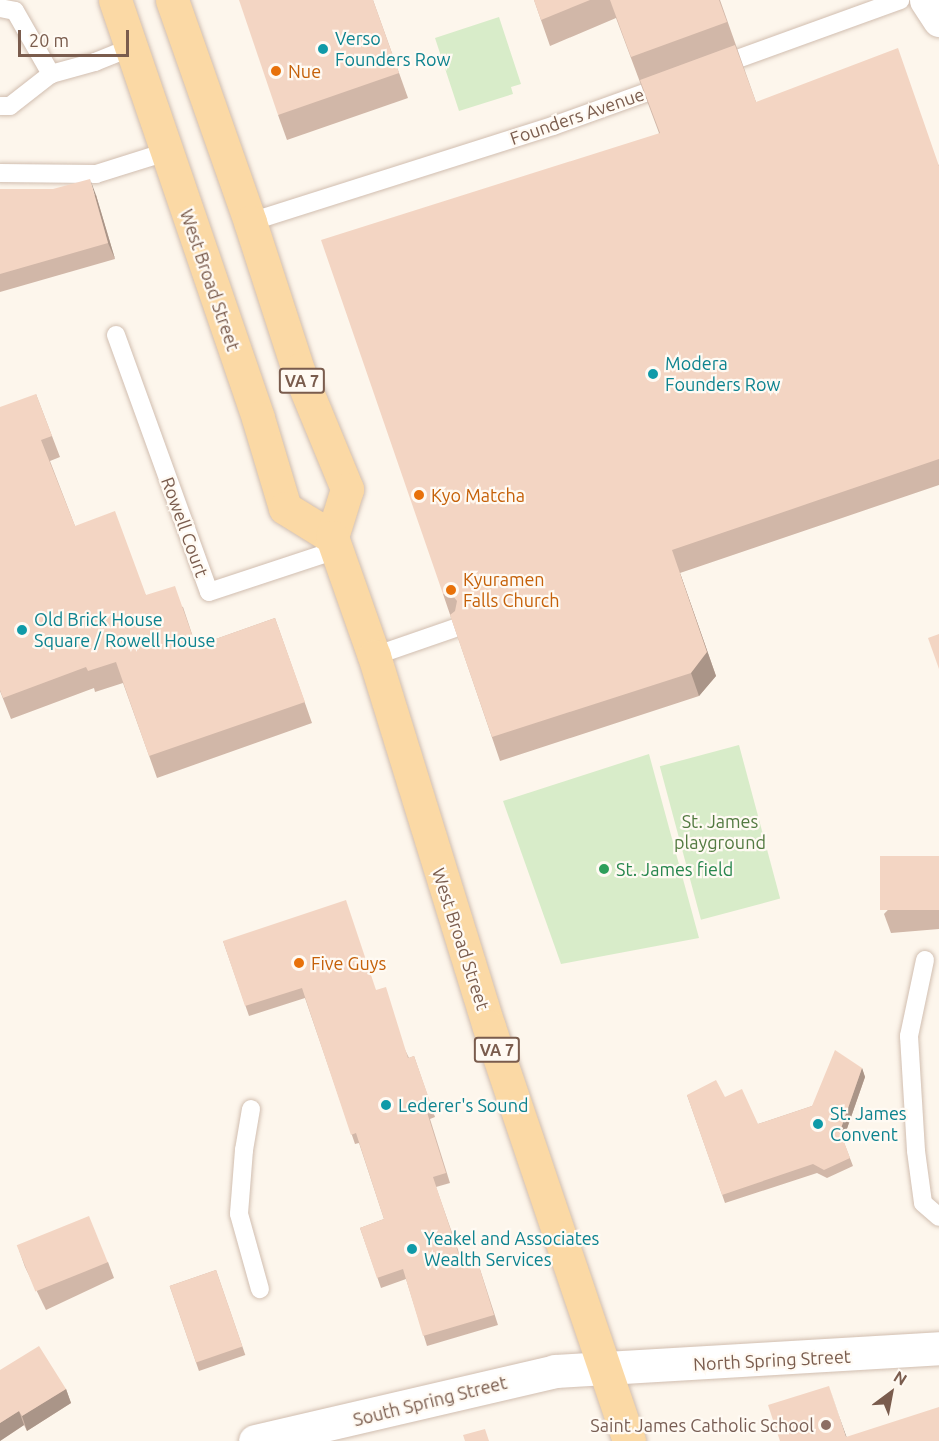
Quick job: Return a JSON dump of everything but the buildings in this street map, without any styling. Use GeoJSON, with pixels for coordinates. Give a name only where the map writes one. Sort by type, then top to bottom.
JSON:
{"type":"FeatureCollection","features":[{"type":"Feature","properties":{"kind":"main road","name":"West Broad Street"},"geometry":{"type":"LineString","coordinates":[[115,0],[258,418],[285,508],[334,544],[374,656],[489,1028],[629,1441]]}},
{"type":"Feature","properties":{"kind":"main road","name":"VA 7"},"geometry":{"type":"LineString","coordinates":[[172,0],[250,222],[298,370],[347,489],[334,544]]}},
{"type":"Feature","properties":{"kind":"street"},"geometry":{"type":"LineString","coordinates":[[926,0],[939,21]]}},
{"type":"Feature","properties":{"kind":"street","name":"North Spring Street"},"geometry":{"type":"LineString","coordinates":[[605,1369],[939,1348]]}},
{"type":"Feature","properties":{"kind":"street","name":"South Spring Street"},"geometry":{"type":"LineString","coordinates":[[255,1441],[555,1371],[605,1369]]}},
{"type":"Feature","properties":{"kind":"lane","name":"Founders Avenue"},"geometry":{"type":"LineString","coordinates":[[250,222],[553,126],[900,0]]}},
{"type":"Feature","properties":{"kind":"lane"},"geometry":{"type":"LineString","coordinates":[[0,8],[15,11],[51,74]]}},
{"type":"Feature","properties":{"kind":"lane"},"geometry":{"type":"LineString","coordinates":[[0,106],[10,106],[51,74],[95,62],[132,47]]}},
{"type":"Feature","properties":{"kind":"lane"},"geometry":{"type":"LineString","coordinates":[[0,173],[96,174],[166,152]]}},
{"type":"Feature","properties":{"kind":"lane","name":"Rowell Court"},"geometry":{"type":"LineString","coordinates":[[116,335],[209,592],[334,544]]}},
{"type":"Feature","properties":{"kind":"lane"},"geometry":{"type":"LineString","coordinates":[[374,656],[455,628]]}},
{"type":"Feature","properties":{"kind":"lane"},"geometry":{"type":"LineString","coordinates":[[925,960],[909,1036],[916,1151],[923,1203],[939,1217]]}},
{"type":"Feature","properties":{"kind":"lane"},"geometry":{"type":"LineString","coordinates":[[251,1110],[244,1150],[239,1214],[260,1289]]}},
{"type":"Feature","properties":{"kind":"green space"},"geometry":{"type":"Polygon","coordinates":[[[499,17],[521,84],[511,87],[513,94],[459,111],[435,38],[499,17]]]}},
{"type":"Feature","properties":{"kind":"green space","name":"St. James playground"},"geometry":{"type":"Polygon","coordinates":[[[739,745],[780,899],[701,920],[660,766],[739,745]]]}},
{"type":"Feature","properties":{"kind":"green space","name":"St. James field"},"geometry":{"type":"Polygon","coordinates":[[[649,754],[699,938],[561,964],[503,801],[649,754]]]}},
{"type":"Feature","properties":{"kind":"place","name":"Verso Founders Row"},"geometry":{"type":"Point","coordinates":[323,49]}},
{"type":"Feature","properties":{"kind":"place","name":"Nue"},"geometry":{"type":"Point","coordinates":[276,71]}},
{"type":"Feature","properties":{"kind":"place","name":"Modera Founders Row"},"geometry":{"type":"Point","coordinates":[653,374]}},
{"type":"Feature","properties":{"kind":"place","name":"Kyo Matcha"},"geometry":{"type":"Point","coordinates":[419,495]}},
{"type":"Feature","properties":{"kind":"place","name":"Kyuramen Falls Church"},"geometry":{"type":"Point","coordinates":[451,590]}},
{"type":"Feature","properties":{"kind":"place","name":"Old Brick House Square / Rowell House"},"geometry":{"type":"Point","coordinates":[22,630]}},
{"type":"Feature","properties":{"kind":"place","name":"St. James field"},"geometry":{"type":"Point","coordinates":[604,869]}},
{"type":"Feature","properties":{"kind":"place","name":"Five Guys"},"geometry":{"type":"Point","coordinates":[299,963]}},
{"type":"Feature","properties":{"kind":"place","name":"Lederer's Sound"},"geometry":{"type":"Point","coordinates":[386,1105]}},
{"type":"Feature","properties":{"kind":"place","name":"St. James Convent"},"geometry":{"type":"Point","coordinates":[818,1124]}},
{"type":"Feature","properties":{"kind":"place","name":"Yeakel and Associates Wealth Services"},"geometry":{"type":"Point","coordinates":[412,1249]}},
{"type":"Feature","properties":{"kind":"place","name":"Saint James Catholic School"},"geometry":{"type":"Point","coordinates":[826,1425]}}]}
